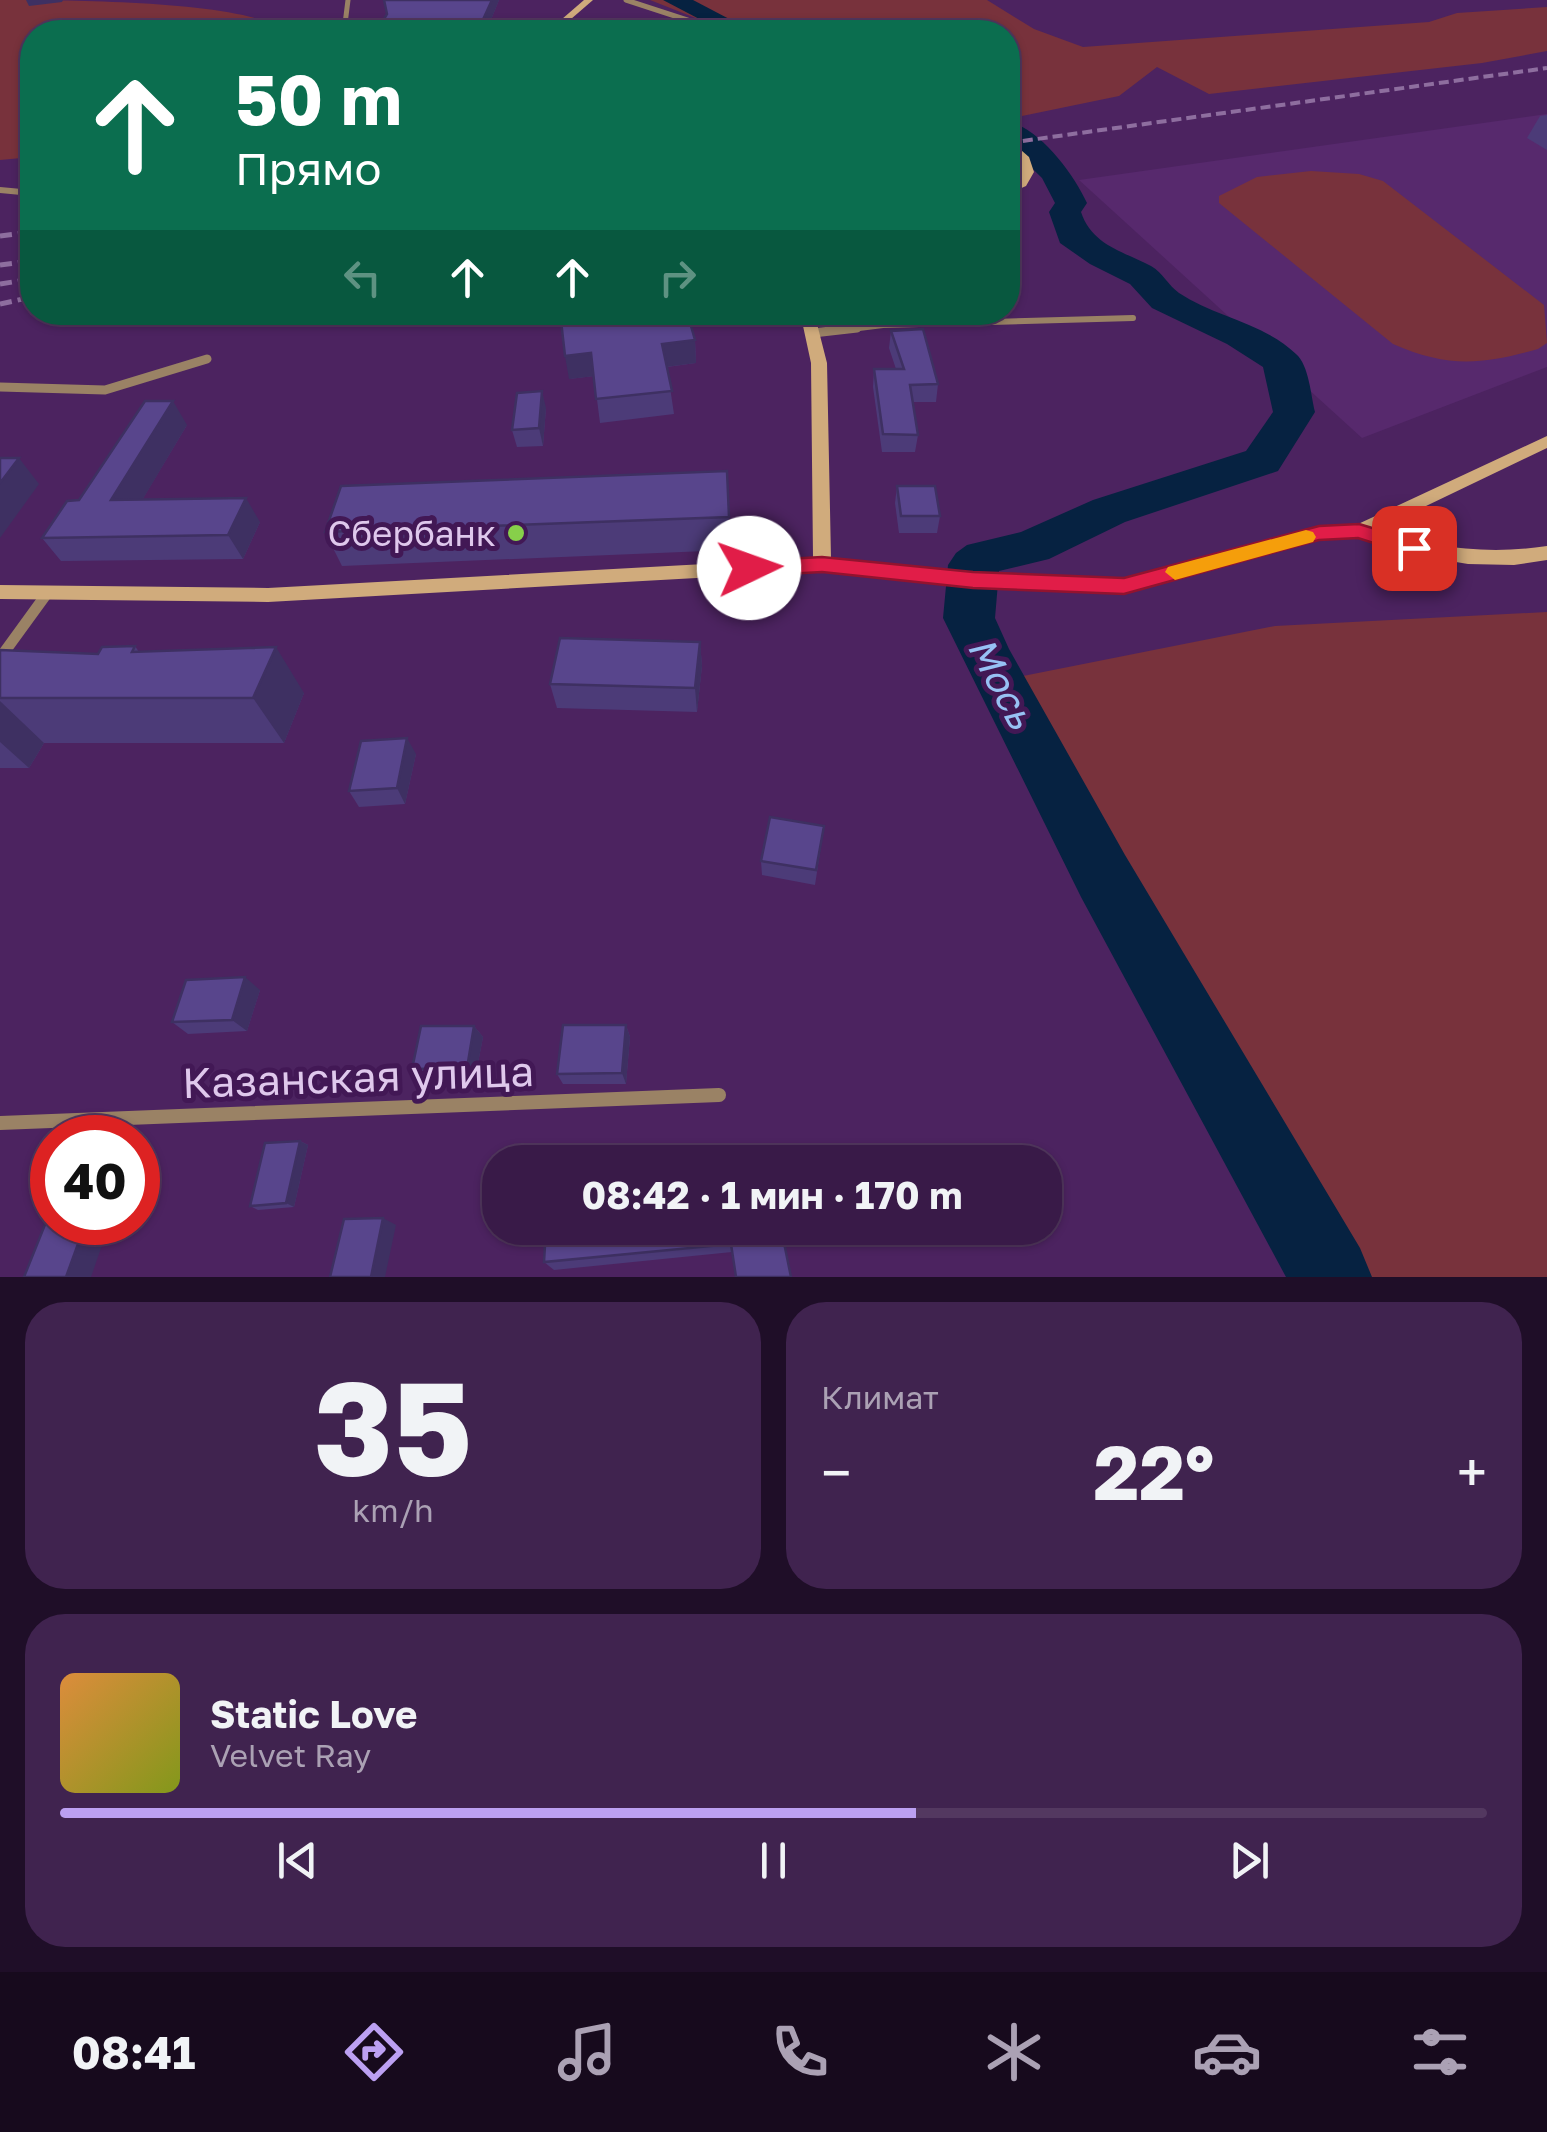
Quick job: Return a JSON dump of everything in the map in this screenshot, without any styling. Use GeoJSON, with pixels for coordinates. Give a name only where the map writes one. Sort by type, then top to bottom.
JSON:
{"type":"FeatureCollection","features":[{"type":"Feature","properties":{"kind":"street"},"geometry":{"type":"LineString","coordinates":[[565,20],[589,0]]}},
{"type":"Feature","properties":{"kind":"street"},"geometry":{"type":"LineString","coordinates":[[626,0],[687,20]]}},
{"type":"Feature","properties":{"kind":"street"},"geometry":{"type":"LineString","coordinates":[[1020,154],[1026,178],[1020,182]]}},
{"type":"Feature","properties":{"kind":"street"},"geometry":{"type":"LineString","coordinates":[[14,192],[20,189]]}},
{"type":"Feature","properties":{"kind":"street"},"geometry":{"type":"LineString","coordinates":[[0,190],[20,192]]}},
{"type":"Feature","properties":{"kind":"street"},"geometry":{"type":"LineString","coordinates":[[1020,321],[1133,318]]}},
{"type":"Feature","properties":{"kind":"street"},"geometry":{"type":"LineString","coordinates":[[812,325],[818,363],[822,564]]}},
{"type":"Feature","properties":{"kind":"street"},"geometry":{"type":"LineString","coordinates":[[814,332],[874,325]]}},
{"type":"Feature","properties":{"kind":"street"},"geometry":{"type":"LineString","coordinates":[[0,387],[105,390],[207,359]]}},
{"type":"Feature","properties":{"kind":"street"},"geometry":{"type":"LineString","coordinates":[[1359,531],[1547,441]]}},
{"type":"Feature","properties":{"kind":"street"},"geometry":{"type":"LineString","coordinates":[[0,592],[268,595],[822,564],[1006,582],[1124,586],[1319,533],[1359,531],[1414,548],[1468,556],[1514,558],[1547,553]]}},
{"type":"Feature","properties":{"kind":"street"},"geometry":{"type":"LineString","coordinates":[[0,658],[48,592]]}},
{"type":"Feature","properties":{"kind":"street","name":"Казанская улица"},"geometry":{"type":"LineString","coordinates":[[0,1123],[18,1126],[720,1095]]}},
{"type":"Feature","properties":{"kind":"shaded area"},"geometry":{"type":"Polygon","coordinates":[[[0,0],[152,4],[262,20],[20,20],[20,158],[0,160],[0,0]]]}},
{"type":"Feature","properties":{"kind":"shaded area"},"geometry":{"type":"Polygon","coordinates":[[[650,0],[987,0],[1019,20],[701,20],[650,0]]]}},
{"type":"Feature","properties":{"kind":"shaded area"},"geometry":{"type":"Polygon","coordinates":[[[1547,7],[1547,51],[1482,63],[1209,94],[1157,67],[1119,96],[1022,116],[1020,20],[1083,47],[1429,22],[1457,13],[1547,7]]]}},
{"type":"Feature","properties":{"kind":"shaded area"},"geometry":{"type":"Polygon","coordinates":[[[1547,114],[1547,367],[1362,438],[1079,180],[1547,114]]]}},
{"type":"Feature","properties":{"kind":"shaded area"},"geometry":{"type":"Polygon","coordinates":[[[1311,171],[1359,174],[1383,181],[1544,305],[1547,343],[1518,354],[1465,362],[1431,357],[1393,344],[1219,203],[1219,196],[1257,177],[1311,171]]]}},
{"type":"Feature","properties":{"kind":"shaded area"},"geometry":{"type":"Polygon","coordinates":[[[1547,612],[1547,1277],[1368,1277],[1018,677],[1275,626],[1547,612]]]}},
{"type":"Feature","properties":{"kind":"building"},"geometry":{"type":"Polygon","coordinates":[[[384,0],[492,0],[483,20],[383,20],[387,14],[384,0]]]}},
{"type":"Feature","properties":{"kind":"building"},"geometry":{"type":"Polygon","coordinates":[[[561,325],[691,325],[695,340],[662,344],[672,391],[596,399],[591,353],[565,356],[561,325]]]}},
{"type":"Feature","properties":{"kind":"building"},"geometry":{"type":"Polygon","coordinates":[[[923,329],[938,384],[910,385],[918,435],[883,434],[874,369],[904,369],[891,331],[923,329]]]}},
{"type":"Feature","properties":{"kind":"building"},"geometry":{"type":"Polygon","coordinates":[[[542,391],[539,428],[512,430],[517,393],[542,391]]]}},
{"type":"Feature","properties":{"kind":"building"},"geometry":{"type":"Polygon","coordinates":[[[145,401],[173,401],[111,500],[246,498],[228,535],[42,538],[67,501],[79,500],[145,401]]]}},
{"type":"Feature","properties":{"kind":"building"},"geometry":{"type":"Polygon","coordinates":[[[0,458],[19,458],[0,483],[0,458]]]}},
{"type":"Feature","properties":{"kind":"building"},"geometry":{"type":"Polygon","coordinates":[[[727,471],[729,517],[325,532],[341,486],[727,471]]]}},
{"type":"Feature","properties":{"kind":"building"},"geometry":{"type":"Polygon","coordinates":[[[897,486],[935,486],[940,516],[901,516],[897,486]]]}},
{"type":"Feature","properties":{"kind":"building"},"geometry":{"type":"Polygon","coordinates":[[[560,638],[700,642],[695,688],[550,684],[560,638]]]}},
{"type":"Feature","properties":{"kind":"building"},"geometry":{"type":"Polygon","coordinates":[[[135,646],[132,652],[276,647],[253,698],[0,698],[0,650],[98,654],[102,647],[135,646]]]}},
{"type":"Feature","properties":{"kind":"building"},"geometry":{"type":"Polygon","coordinates":[[[407,738],[397,788],[349,791],[361,741],[407,738]]]}},
{"type":"Feature","properties":{"kind":"building"},"geometry":{"type":"Polygon","coordinates":[[[770,817],[824,826],[816,870],[761,861],[770,817]]]}},
{"type":"Feature","properties":{"kind":"building"},"geometry":{"type":"Polygon","coordinates":[[[245,977],[232,1020],[172,1022],[186,980],[245,977]]]}},
{"type":"Feature","properties":{"kind":"building"},"geometry":{"type":"Polygon","coordinates":[[[563,1025],[626,1025],[622,1073],[557,1074],[563,1025]]]}},
{"type":"Feature","properties":{"kind":"building"},"geometry":{"type":"Polygon","coordinates":[[[421,1026],[474,1026],[467,1068],[412,1069],[421,1026]]]}},
{"type":"Feature","properties":{"kind":"building"},"geometry":{"type":"Polygon","coordinates":[[[300,1141],[286,1203],[250,1206],[265,1143],[300,1141]]]}},
{"type":"Feature","properties":{"kind":"building"},"geometry":{"type":"Polygon","coordinates":[[[383,1218],[371,1277],[330,1277],[344,1219],[383,1218]]]}},
{"type":"Feature","properties":{"kind":"building"},"geometry":{"type":"Polygon","coordinates":[[[37,1245],[78,1245],[66,1277],[24,1277],[37,1245]]]}},
{"type":"Feature","properties":{"kind":"building"},"geometry":{"type":"Polygon","coordinates":[[[545,1245],[721,1245],[544,1262],[545,1245]]]}},
{"type":"Feature","properties":{"kind":"building"},"geometry":{"type":"Polygon","coordinates":[[[731,1245],[784,1245],[791,1277],[736,1277],[731,1245]]]}},
{"type":"Feature","properties":{"kind":"waterway","name":"Мось"},"geometry":{"type":"LineString","coordinates":[[674,0],[716,20]]}},
{"type":"Feature","properties":{"kind":"waterway","name":"Мось"},"geometry":{"type":"LineString","coordinates":[[1020,141],[1060,181],[1071,203],[1065,212],[1072,236],[1102,257],[1143,276],[1165,300],[1241,336],[1282,362],[1294,412],[1262,461],[1109,511],[1032,547],[984,557],[973,565],[969,618],[1103,876],[1331,1277]]}},
{"type":"Feature","properties":{"kind":"railway"},"geometry":{"type":"LineString","coordinates":[[1020,141],[1547,68]]}},
{"type":"Feature","properties":{"kind":"railway"},"geometry":{"type":"LineString","coordinates":[[0,236],[20,234]]}},
{"type":"Feature","properties":{"kind":"railway"},"geometry":{"type":"LineString","coordinates":[[0,265],[20,262]]}},
{"type":"Feature","properties":{"kind":"railway"},"geometry":{"type":"LineString","coordinates":[[0,284],[20,281]]}},
{"type":"Feature","properties":{"kind":"railway"},"geometry":{"type":"LineString","coordinates":[[0,304],[20,300]]}},
{"type":"Feature","properties":{"kind":"slow traffic"},"geometry":{"type":"LineString","coordinates":[[1175,572],[1306,537]]}},
{"type":"Feature","properties":{"kind":"place","name":"Сбербанк"},"geometry":{"type":"Point","coordinates":[516,533]}},
{"type":"Feature","properties":{"kind":"route"},"geometry":{"type":"LineString","coordinates":[[749,568],[822,564],[973,580],[1124,586],[1319,533],[1359,531],[1414,548]]}}]}
